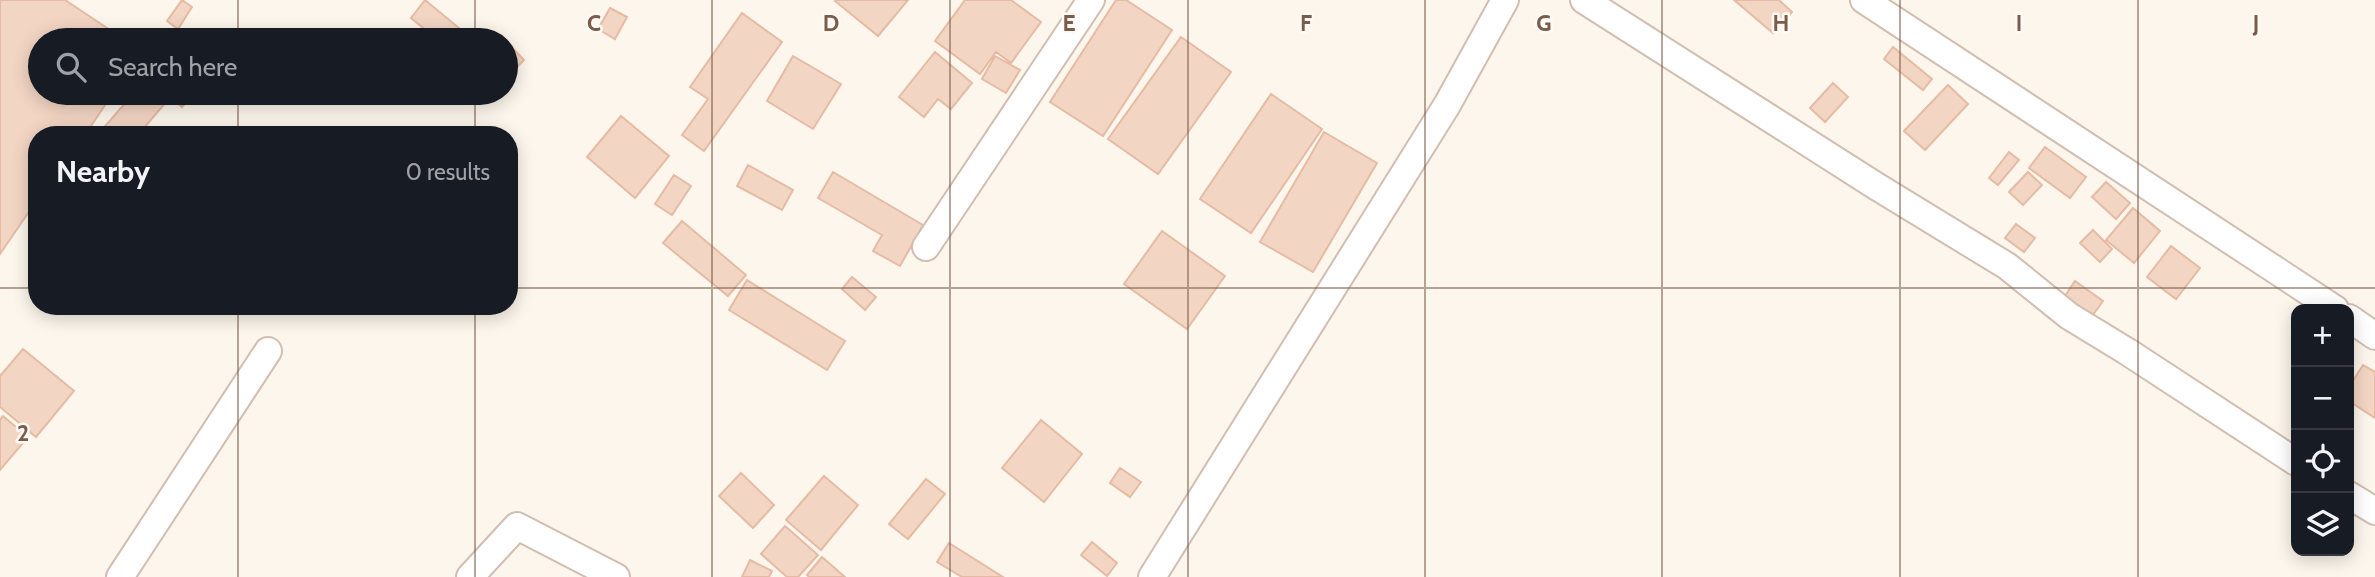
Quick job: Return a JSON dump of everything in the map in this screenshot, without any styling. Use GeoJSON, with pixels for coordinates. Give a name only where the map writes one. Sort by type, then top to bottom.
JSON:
{"type":"FeatureCollection","features":[{"type":"Feature","properties":{"kind":"street"},"geometry":{"type":"LineString","coordinates":[[926,247],[1091,0]]}},
{"type":"Feature","properties":{"kind":"street"},"geometry":{"type":"LineString","coordinates":[[1152,577],[1447,105],[1505,0]]}},
{"type":"Feature","properties":{"kind":"street"},"geometry":{"type":"LineString","coordinates":[[1584,0],[2007,266],[2069,316],[2291,459]]}},
{"type":"Feature","properties":{"kind":"street"},"geometry":{"type":"LineString","coordinates":[[1864,0],[2327,304]]}},
{"type":"Feature","properties":{"kind":"street"},"geometry":{"type":"LineString","coordinates":[[2354,321],[2375,336]]}},
{"type":"Feature","properties":{"kind":"street"},"geometry":{"type":"LineString","coordinates":[[120,577],[268,351]]}},
{"type":"Feature","properties":{"kind":"street"},"geometry":{"type":"LineString","coordinates":[[2354,498],[2375,511]]}},
{"type":"Feature","properties":{"kind":"street"},"geometry":{"type":"LineString","coordinates":[[470,577],[517,526],[616,577]]}},
{"type":"Feature","properties":{"kind":"building"},"geometry":{"type":"Polygon","coordinates":[[[0,0],[65,0],[107,28],[28,28],[28,105],[105,105],[91,126],[28,126],[28,213],[0,254],[0,0]]]}},
{"type":"Feature","properties":{"kind":"building"},"geometry":{"type":"Polygon","coordinates":[[[182,0],[192,7],[179,28],[167,21],[182,0]]]}},
{"type":"Feature","properties":{"kind":"building"},"geometry":{"type":"Polygon","coordinates":[[[425,0],[459,28],[423,28],[411,18],[425,0]]]}},
{"type":"Feature","properties":{"kind":"building"},"geometry":{"type":"Polygon","coordinates":[[[836,0],[908,0],[878,36],[836,0]]]}},
{"type":"Feature","properties":{"kind":"building"},"geometry":{"type":"Polygon","coordinates":[[[965,0],[1011,0],[1041,22],[1011,63],[996,52],[980,74],[935,41],[965,0]]]}},
{"type":"Feature","properties":{"kind":"building"},"geometry":{"type":"Polygon","coordinates":[[[1116,0],[1126,0],[1172,30],[1103,136],[1050,102],[1116,0]]]}},
{"type":"Feature","properties":{"kind":"building"},"geometry":{"type":"Polygon","coordinates":[[[1734,0],[1779,0],[1792,12],[1773,33],[1734,0]]]}},
{"type":"Feature","properties":{"kind":"building"},"geometry":{"type":"Polygon","coordinates":[[[610,8],[627,17],[615,39],[598,29],[610,8]]]}},
{"type":"Feature","properties":{"kind":"building"},"geometry":{"type":"Polygon","coordinates":[[[742,13],[782,42],[704,151],[682,135],[708,99],[690,87],[742,13]]]}},
{"type":"Feature","properties":{"kind":"building"},"geometry":{"type":"Polygon","coordinates":[[[1181,37],[1231,72],[1158,174],[1108,139],[1181,37]]]}},
{"type":"Feature","properties":{"kind":"building"},"geometry":{"type":"Polygon","coordinates":[[[1893,47],[1932,79],[1923,90],[1884,59],[1893,47]]]}},
{"type":"Feature","properties":{"kind":"building"},"geometry":{"type":"Polygon","coordinates":[[[935,52],[972,83],[951,109],[938,99],[924,117],[899,97],[935,52]]]}},
{"type":"Feature","properties":{"kind":"building"},"geometry":{"type":"Polygon","coordinates":[[[518,54],[524,60],[518,66],[518,54]]]}},
{"type":"Feature","properties":{"kind":"building"},"geometry":{"type":"Polygon","coordinates":[[[793,56],[841,84],[813,129],[767,101],[793,56]]]}},
{"type":"Feature","properties":{"kind":"building"},"geometry":{"type":"Polygon","coordinates":[[[995,56],[1020,70],[1006,93],[982,79],[995,56]]]}},
{"type":"Feature","properties":{"kind":"building"},"geometry":{"type":"Polygon","coordinates":[[[1833,83],[1848,97],[1825,122],[1810,108],[1833,83]]]}},
{"type":"Feature","properties":{"kind":"building"},"geometry":{"type":"Polygon","coordinates":[[[1948,85],[1968,104],[1925,150],[1904,131],[1948,85]]]}},
{"type":"Feature","properties":{"kind":"building"},"geometry":{"type":"Polygon","coordinates":[[[1271,94],[1322,129],[1251,233],[1200,199],[1271,94]]]}},
{"type":"Feature","properties":{"kind":"building"},"geometry":{"type":"Polygon","coordinates":[[[124,105],[164,105],[146,126],[105,126],[124,105]]]}},
{"type":"Feature","properties":{"kind":"building"},"geometry":{"type":"Polygon","coordinates":[[[621,116],[669,156],[635,198],[587,157],[621,116]]]}},
{"type":"Feature","properties":{"kind":"building"},"geometry":{"type":"Polygon","coordinates":[[[1324,132],[1377,163],[1313,272],[1260,242],[1324,132]]]}},
{"type":"Feature","properties":{"kind":"building"},"geometry":{"type":"Polygon","coordinates":[[[2045,147],[2086,177],[2070,198],[2029,168],[2045,147]]]}},
{"type":"Feature","properties":{"kind":"building"},"geometry":{"type":"Polygon","coordinates":[[[2009,152],[2019,160],[1998,185],[1989,178],[2009,152]]]}},
{"type":"Feature","properties":{"kind":"building"},"geometry":{"type":"Polygon","coordinates":[[[748,165],[793,190],[782,210],[737,186],[748,165]]]}},
{"type":"Feature","properties":{"kind":"building"},"geometry":{"type":"Polygon","coordinates":[[[833,172],[923,225],[900,266],[873,251],[882,235],[818,198],[833,172]]]}},
{"type":"Feature","properties":{"kind":"building"},"geometry":{"type":"Polygon","coordinates":[[[2028,172],[2042,185],[2023,205],[2009,192],[2028,172]]]}},
{"type":"Feature","properties":{"kind":"building"},"geometry":{"type":"Polygon","coordinates":[[[674,175],[691,186],[672,215],[655,204],[674,175]]]}},
{"type":"Feature","properties":{"kind":"building"},"geometry":{"type":"Polygon","coordinates":[[[2106,182],[2130,203],[2116,219],[2092,197],[2106,182]]]}},
{"type":"Feature","properties":{"kind":"building"},"geometry":{"type":"Polygon","coordinates":[[[2133,208],[2160,231],[2134,263],[2106,240],[2133,208]]]}},
{"type":"Feature","properties":{"kind":"building"},"geometry":{"type":"Polygon","coordinates":[[[682,221],[746,275],[728,296],[663,243],[682,221]]]}},
{"type":"Feature","properties":{"kind":"building"},"geometry":{"type":"Polygon","coordinates":[[[2016,224],[2035,238],[2024,252],[2005,238],[2016,224]]]}},
{"type":"Feature","properties":{"kind":"building"},"geometry":{"type":"Polygon","coordinates":[[[2093,230],[2112,249],[2100,262],[2080,243],[2093,230]]]}},
{"type":"Feature","properties":{"kind":"building"},"geometry":{"type":"Polygon","coordinates":[[[1162,231],[1225,276],[1187,329],[1124,284],[1162,231]]]}},
{"type":"Feature","properties":{"kind":"building"},"geometry":{"type":"Polygon","coordinates":[[[2171,246],[2200,268],[2176,299],[2147,277],[2171,246]]]}},
{"type":"Feature","properties":{"kind":"building"},"geometry":{"type":"Polygon","coordinates":[[[852,277],[876,297],[865,310],[842,289],[852,277]]]}},
{"type":"Feature","properties":{"kind":"building"},"geometry":{"type":"Polygon","coordinates":[[[747,280],[845,341],[827,370],[729,310],[747,280]]]}},
{"type":"Feature","properties":{"kind":"building"},"geometry":{"type":"Polygon","coordinates":[[[2075,281],[2103,301],[2092,316],[2065,296],[2075,281]]]}},
{"type":"Feature","properties":{"kind":"building"},"geometry":{"type":"Polygon","coordinates":[[[23,349],[74,391],[36,437],[0,407],[0,376],[23,349]]]}},
{"type":"Feature","properties":{"kind":"building"},"geometry":{"type":"Polygon","coordinates":[[[2363,365],[2375,372],[2375,418],[2354,404],[2354,379],[2363,365]]]}},
{"type":"Feature","properties":{"kind":"building"},"geometry":{"type":"Polygon","coordinates":[[[3,416],[28,437],[0,470],[0,420],[3,416]]]}},
{"type":"Feature","properties":{"kind":"building"},"geometry":{"type":"Polygon","coordinates":[[[1041,420],[1082,454],[1044,502],[1002,468],[1041,420]]]}},
{"type":"Feature","properties":{"kind":"building"},"geometry":{"type":"Polygon","coordinates":[[[1120,468],[1141,482],[1130,497],[1110,483],[1120,468]]]}},
{"type":"Feature","properties":{"kind":"building"},"geometry":{"type":"Polygon","coordinates":[[[741,473],[774,505],[753,528],[719,496],[741,473]]]}},
{"type":"Feature","properties":{"kind":"building"},"geometry":{"type":"Polygon","coordinates":[[[824,476],[858,505],[821,550],[786,520],[824,476]]]}},
{"type":"Feature","properties":{"kind":"building"},"geometry":{"type":"Polygon","coordinates":[[[926,479],[945,494],[908,539],[889,524],[926,479]]]}},
{"type":"Feature","properties":{"kind":"building"},"geometry":{"type":"Polygon","coordinates":[[[785,526],[818,555],[798,577],[787,577],[761,554],[785,526]]]}},
{"type":"Feature","properties":{"kind":"building"},"geometry":{"type":"Polygon","coordinates":[[[1092,542],[1117,563],[1107,576],[1081,555],[1092,542]]]}},
{"type":"Feature","properties":{"kind":"building"},"geometry":{"type":"Polygon","coordinates":[[[949,543],[1003,577],[962,577],[937,562],[949,543]]]}},
{"type":"Feature","properties":{"kind":"building"},"geometry":{"type":"Polygon","coordinates":[[[822,557],[845,577],[809,577],[807,575],[822,557]]]}},
{"type":"Feature","properties":{"kind":"building"},"geometry":{"type":"Polygon","coordinates":[[[750,560],[772,571],[769,577],[742,577],[750,560]]]}}]}
